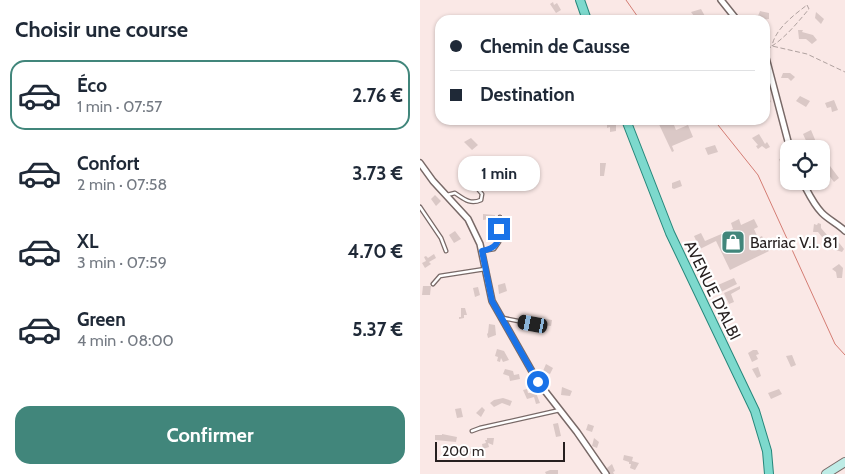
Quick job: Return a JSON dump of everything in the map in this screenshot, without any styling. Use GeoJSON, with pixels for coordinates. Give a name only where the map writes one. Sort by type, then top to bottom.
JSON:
{"type":"FeatureCollection","features":[{"type":"Feature","properties":{"kind":"main road"},"geometry":{"type":"LineString","coordinates":[[580,0],[586,15]]}},
{"type":"Feature","properties":{"kind":"main road","name":"AVENUE D'ALBI"},"geometry":{"type":"LineString","coordinates":[[628,125],[670,233],[756,411],[767,451],[769,474]]}},
{"type":"Feature","properties":{"kind":"main road"},"geometry":{"type":"LineString","coordinates":[[826,474],[845,462]]}},
{"type":"Feature","properties":{"kind":"street"},"geometry":{"type":"LineString","coordinates":[[721,0],[733,15]]}},
{"type":"Feature","properties":{"kind":"street"},"geometry":{"type":"LineString","coordinates":[[770,72],[788,140]]}},
{"type":"Feature","properties":{"kind":"street"},"geometry":{"type":"LineString","coordinates":[[420,163],[468,220],[480,244],[492,301],[538,382],[578,432],[606,474]]}},
{"type":"Feature","properties":{"kind":"street"},"geometry":{"type":"LineString","coordinates":[[806,190],[823,213],[845,231]]}},
{"type":"Feature","properties":{"kind":"lane"},"geometry":{"type":"LineString","coordinates":[[446,195],[455,193],[466,201],[474,203],[481,200],[482,194],[473,183],[475,178]]}},
{"type":"Feature","properties":{"kind":"lane"},"geometry":{"type":"LineString","coordinates":[[420,207],[441,238],[446,251]]}},
{"type":"Feature","properties":{"kind":"lane"},"geometry":{"type":"LineString","coordinates":[[482,251],[494,249],[499,242],[500,217]]}},
{"type":"Feature","properties":{"kind":"lane"},"geometry":{"type":"LineString","coordinates":[[433,284],[440,276],[486,269]]}},
{"type":"Feature","properties":{"kind":"lane"},"geometry":{"type":"LineString","coordinates":[[502,318],[533,324]]}},
{"type":"Feature","properties":{"kind":"lane"},"geometry":{"type":"LineString","coordinates":[[472,431],[560,410]]}},
{"type":"Feature","properties":{"kind":"path"},"geometry":{"type":"LineString","coordinates":[[807,5],[810,9],[784,38],[772,46],[773,38],[807,5]]}},
{"type":"Feature","properties":{"kind":"path"},"geometry":{"type":"LineString","coordinates":[[772,46],[807,54],[845,72]]}},
{"type":"Feature","properties":{"kind":"building"},"geometry":{"type":"Polygon","coordinates":[[[553,2],[554,5],[557,3],[561,10],[556,13],[550,4],[553,2]]]}},
{"type":"Feature","properties":{"kind":"building"},"geometry":{"type":"Polygon","coordinates":[[[701,9],[704,15],[693,15],[691,12],[701,9]]]}},
{"type":"Feature","properties":{"kind":"building"},"geometry":{"type":"Polygon","coordinates":[[[760,11],[769,13],[769,15],[758,15],[760,11]]]}},
{"type":"Feature","properties":{"kind":"building"},"geometry":{"type":"Polygon","coordinates":[[[816,12],[824,19],[821,24],[815,18],[816,12]]]}},
{"type":"Feature","properties":{"kind":"building"},"geometry":{"type":"Polygon","coordinates":[[[798,30],[803,30],[802,32],[813,35],[817,40],[812,44],[806,39],[799,39],[798,30]]]}},
{"type":"Feature","properties":{"kind":"building"},"geometry":{"type":"Polygon","coordinates":[[[783,73],[790,73],[795,77],[791,81],[788,78],[781,78],[783,73]]]}},
{"type":"Feature","properties":{"kind":"building"},"geometry":{"type":"Polygon","coordinates":[[[800,96],[810,101],[806,107],[796,101],[800,96]]]}},
{"type":"Feature","properties":{"kind":"building"},"geometry":{"type":"Polygon","coordinates":[[[834,100],[838,110],[832,112],[831,107],[827,108],[825,103],[834,100]]]}},
{"type":"Feature","properties":{"kind":"building"},"geometry":{"type":"Polygon","coordinates":[[[607,125],[616,125],[616,131],[610,132],[610,127],[607,128],[607,125]]]}},
{"type":"Feature","properties":{"kind":"building"},"geometry":{"type":"Polygon","coordinates":[[[659,125],[674,125],[676,130],[688,125],[693,137],[672,146],[674,151],[672,152],[659,125]]]}},
{"type":"Feature","properties":{"kind":"building"},"geometry":{"type":"Polygon","coordinates":[[[811,130],[815,140],[806,140],[803,134],[811,130]]]}},
{"type":"Feature","properties":{"kind":"building"},"geometry":{"type":"Polygon","coordinates":[[[759,134],[765,144],[767,142],[770,147],[766,149],[762,146],[758,149],[756,146],[758,145],[752,138],[759,134]]]}},
{"type":"Feature","properties":{"kind":"building"},"geometry":{"type":"Polygon","coordinates":[[[471,138],[478,145],[472,150],[464,142],[471,138]]]}},
{"type":"Feature","properties":{"kind":"building"},"geometry":{"type":"Polygon","coordinates":[[[715,145],[718,152],[708,155],[705,148],[715,145]]]}},
{"type":"Feature","properties":{"kind":"building"},"geometry":{"type":"Polygon","coordinates":[[[600,163],[606,163],[604,176],[600,176],[600,163]]]}},
{"type":"Feature","properties":{"kind":"building"},"geometry":{"type":"Polygon","coordinates":[[[483,164],[493,171],[490,178],[476,173],[483,164]]]}},
{"type":"Feature","properties":{"kind":"building"},"geometry":{"type":"Polygon","coordinates":[[[830,166],[839,178],[834,182],[830,177],[830,166]]]}},
{"type":"Feature","properties":{"kind":"building"},"geometry":{"type":"Polygon","coordinates":[[[680,180],[682,186],[672,188],[672,183],[680,180]]]}},
{"type":"Feature","properties":{"kind":"building"},"geometry":{"type":"Polygon","coordinates":[[[435,195],[441,201],[436,206],[431,199],[435,195]]]}},
{"type":"Feature","properties":{"kind":"building"},"geometry":{"type":"Polygon","coordinates":[[[483,214],[495,215],[495,221],[483,220],[483,214]]]}},
{"type":"Feature","properties":{"kind":"building"},"geometry":{"type":"Polygon","coordinates":[[[739,219],[741,225],[754,219],[758,227],[754,229],[758,238],[762,236],[769,251],[730,270],[716,241],[700,249],[694,236],[701,233],[705,241],[733,229],[731,223],[739,219]]]}},
{"type":"Feature","properties":{"kind":"building"},"geometry":{"type":"Polygon","coordinates":[[[818,223],[821,224],[821,228],[827,235],[822,237],[818,232],[813,232],[814,224],[817,225],[818,223]]]}},
{"type":"Feature","properties":{"kind":"building"},"geometry":{"type":"Polygon","coordinates":[[[455,231],[461,239],[454,243],[449,235],[455,231]]]}},
{"type":"Feature","properties":{"kind":"building"},"geometry":{"type":"Polygon","coordinates":[[[836,239],[844,249],[842,252],[836,250],[832,245],[834,243],[832,241],[836,239]]]}},
{"type":"Feature","properties":{"kind":"building"},"geometry":{"type":"Polygon","coordinates":[[[434,254],[436,258],[429,262],[431,264],[425,268],[422,263],[426,261],[424,257],[428,258],[434,254]]]}},
{"type":"Feature","properties":{"kind":"building"},"geometry":{"type":"Polygon","coordinates":[[[839,264],[843,268],[842,278],[837,278],[836,272],[832,269],[839,264]]]}},
{"type":"Feature","properties":{"kind":"building"},"geometry":{"type":"Polygon","coordinates":[[[734,278],[737,284],[721,292],[718,285],[734,278]]]}},
{"type":"Feature","properties":{"kind":"building"},"geometry":{"type":"Polygon","coordinates":[[[505,283],[507,291],[499,294],[498,285],[505,283]]]}},
{"type":"Feature","properties":{"kind":"building"},"geometry":{"type":"Polygon","coordinates":[[[423,286],[431,286],[430,295],[422,295],[423,286]]]}},
{"type":"Feature","properties":{"kind":"building"},"geometry":{"type":"Polygon","coordinates":[[[740,286],[740,289],[731,294],[734,302],[729,304],[724,293],[740,286]]]}},
{"type":"Feature","properties":{"kind":"building"},"geometry":{"type":"Polygon","coordinates":[[[478,287],[480,295],[475,297],[473,288],[478,287]]]}},
{"type":"Feature","properties":{"kind":"building"},"geometry":{"type":"Polygon","coordinates":[[[461,308],[465,308],[467,315],[459,319],[461,317],[461,308]]]}},
{"type":"Feature","properties":{"kind":"building"},"geometry":{"type":"Polygon","coordinates":[[[539,318],[552,320],[551,326],[538,324],[539,318]]]}},
{"type":"Feature","properties":{"kind":"building"},"geometry":{"type":"Polygon","coordinates":[[[489,324],[495,325],[496,335],[488,338],[487,334],[489,324]]]}},
{"type":"Feature","properties":{"kind":"building"},"geometry":{"type":"Polygon","coordinates":[[[730,326],[734,336],[728,339],[724,329],[730,326]]]}},
{"type":"Feature","properties":{"kind":"building"},"geometry":{"type":"Polygon","coordinates":[[[497,349],[504,351],[509,360],[503,362],[501,358],[500,362],[497,361],[498,357],[495,356],[497,349]]]}},
{"type":"Feature","properties":{"kind":"building"},"geometry":{"type":"Polygon","coordinates":[[[757,350],[759,354],[756,355],[758,359],[752,362],[748,353],[757,350]]]}},
{"type":"Feature","properties":{"kind":"building"},"geometry":{"type":"Polygon","coordinates":[[[792,355],[796,365],[791,367],[786,356],[792,355]]]}},
{"type":"Feature","properties":{"kind":"building"},"geometry":{"type":"Polygon","coordinates":[[[546,364],[553,368],[550,374],[543,371],[546,364]]]}},
{"type":"Feature","properties":{"kind":"building"},"geometry":{"type":"Polygon","coordinates":[[[758,367],[761,376],[757,378],[752,369],[758,367]]]}},
{"type":"Feature","properties":{"kind":"building"},"geometry":{"type":"Polygon","coordinates":[[[505,369],[513,371],[514,375],[519,374],[520,379],[510,381],[509,376],[503,374],[505,369]]]}},
{"type":"Feature","properties":{"kind":"building"},"geometry":{"type":"Polygon","coordinates":[[[562,387],[572,391],[570,396],[561,395],[562,387]]]}},
{"type":"Feature","properties":{"kind":"building"},"geometry":{"type":"Polygon","coordinates":[[[527,389],[528,393],[536,393],[540,403],[536,404],[534,397],[527,399],[523,390],[527,389]]]}},
{"type":"Feature","properties":{"kind":"building"},"geometry":{"type":"Polygon","coordinates":[[[779,389],[782,394],[771,399],[768,393],[779,389]]]}},
{"type":"Feature","properties":{"kind":"building"},"geometry":{"type":"Polygon","coordinates":[[[503,398],[512,401],[510,406],[502,403],[494,407],[490,403],[494,400],[503,398]]]}},
{"type":"Feature","properties":{"kind":"building"},"geometry":{"type":"Polygon","coordinates":[[[482,407],[485,410],[481,417],[476,413],[482,407]]]}},
{"type":"Feature","properties":{"kind":"building"},"geometry":{"type":"Polygon","coordinates":[[[461,408],[463,417],[457,418],[455,409],[461,408]]]}},
{"type":"Feature","properties":{"kind":"building"},"geometry":{"type":"Polygon","coordinates":[[[558,423],[561,436],[556,437],[553,424],[558,423]]]}},
{"type":"Feature","properties":{"kind":"building"},"geometry":{"type":"Polygon","coordinates":[[[588,424],[594,426],[592,432],[586,430],[588,424]]]}},
{"type":"Feature","properties":{"kind":"building"},"geometry":{"type":"Polygon","coordinates":[[[442,434],[457,437],[456,442],[435,440],[435,435],[442,434]]]}},
{"type":"Feature","properties":{"kind":"building"},"geometry":{"type":"Polygon","coordinates":[[[487,438],[494,438],[493,445],[488,443],[489,447],[483,449],[482,444],[486,443],[485,440],[487,438]]]}},
{"type":"Feature","properties":{"kind":"building"},"geometry":{"type":"Polygon","coordinates":[[[594,438],[599,442],[597,448],[592,446],[594,438]]]}},
{"type":"Feature","properties":{"kind":"building"},"geometry":{"type":"Polygon","coordinates":[[[473,448],[474,452],[464,457],[463,451],[473,448]]]}},
{"type":"Feature","properties":{"kind":"building"},"geometry":{"type":"Polygon","coordinates":[[[624,455],[633,457],[632,461],[639,463],[635,470],[630,468],[631,464],[629,462],[623,460],[624,455]]]}},
{"type":"Feature","properties":{"kind":"building"},"geometry":{"type":"Polygon","coordinates":[[[612,464],[615,471],[613,472],[614,474],[610,474],[607,468],[612,464]]]}},
{"type":"Feature","properties":{"kind":"building"},"geometry":{"type":"Polygon","coordinates":[[[558,470],[558,474],[546,474],[545,472],[558,470]]]}},
{"type":"Feature","properties":{"kind":"waterway"},"geometry":{"type":"LineString","coordinates":[[626,0],[636,15]]}},
{"type":"Feature","properties":{"kind":"waterway"},"geometry":{"type":"LineString","coordinates":[[718,125],[758,175],[835,344],[845,355]]}},
{"type":"Feature","properties":{"kind":"place","name":"Barriac V.I. 81"},"geometry":{"type":"Point","coordinates":[733,242]}},
{"type":"Feature","properties":{"kind":"route"},"geometry":{"type":"LineString","coordinates":[[499,229],[499,242],[494,249],[482,251],[492,301],[538,382]]}}]}
